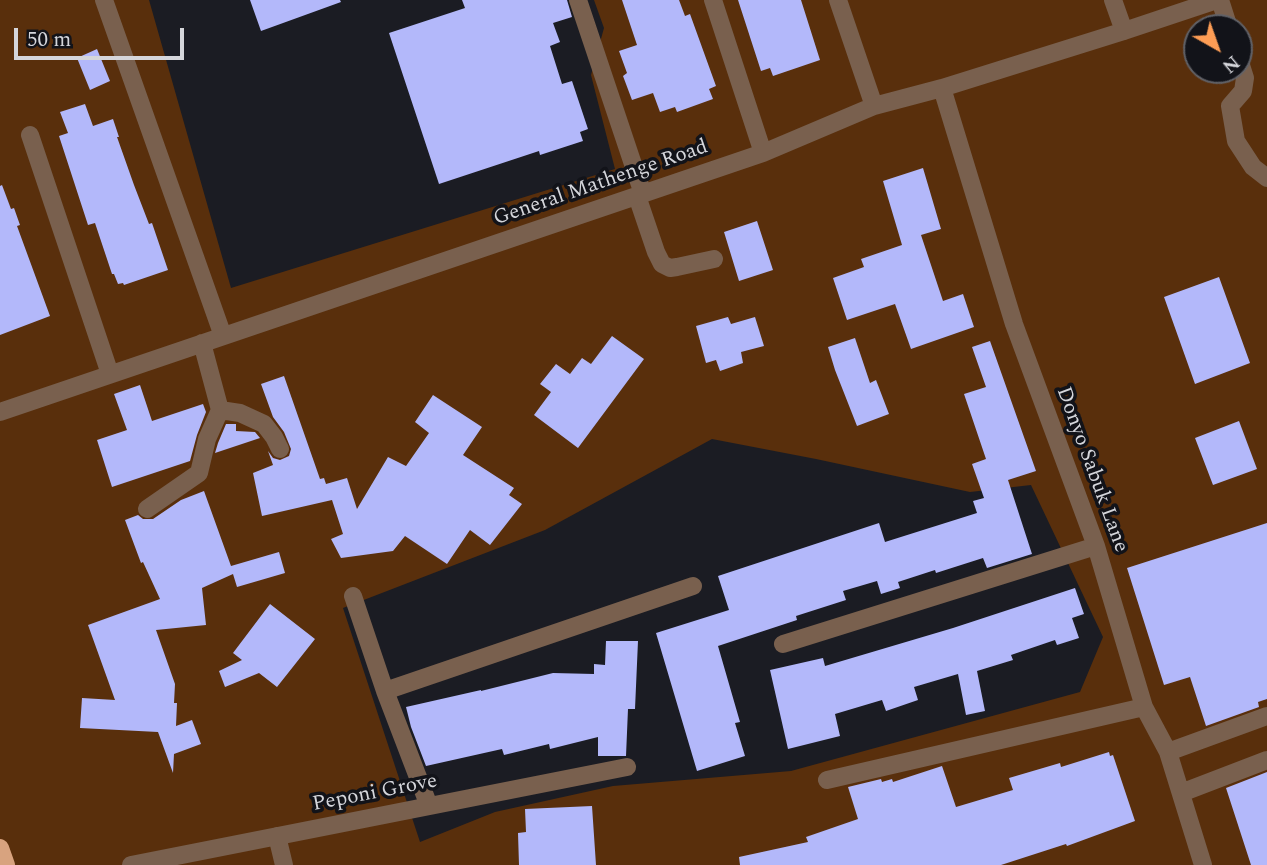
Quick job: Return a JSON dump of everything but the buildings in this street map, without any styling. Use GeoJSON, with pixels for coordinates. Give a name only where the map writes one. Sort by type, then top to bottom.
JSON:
{"type":"FeatureCollection","features":[{"type":"Feature","properties":{"kind":"main road"},"geometry":{"type":"LineString","coordinates":[[0,848],[6,865]]}},
{"type":"Feature","properties":{"kind":"street"},"geometry":{"type":"LineString","coordinates":[[104,0],[223,336]]}},
{"type":"Feature","properties":{"kind":"street"},"geometry":{"type":"LineString","coordinates":[[578,0],[662,264],[670,268],[714,259]]}},
{"type":"Feature","properties":{"kind":"street"},"geometry":{"type":"LineString","coordinates":[[713,0],[763,153]]}},
{"type":"Feature","properties":{"kind":"street"},"geometry":{"type":"LineString","coordinates":[[838,0],[874,106]]}},
{"type":"Feature","properties":{"kind":"street"},"geometry":{"type":"LineString","coordinates":[[1114,0],[1124,31]]}},
{"type":"Feature","properties":{"kind":"street","name":"General Mathenge Road"},"geometry":{"type":"LineString","coordinates":[[0,412],[763,153],[874,106],[942,88],[1218,0]]}},
{"type":"Feature","properties":{"kind":"street"},"geometry":{"type":"LineString","coordinates":[[1244,84],[1243,91],[1230,106],[1236,141],[1253,167],[1267,178]]}},
{"type":"Feature","properties":{"kind":"street","name":"Donyo Sabuk Lane"},"geometry":{"type":"LineString","coordinates":[[942,88],[1014,324],[1096,546],[1144,707],[1168,752],[1203,865]]}},
{"type":"Feature","properties":{"kind":"street"},"geometry":{"type":"LineString","coordinates":[[30,135],[110,374]]}},
{"type":"Feature","properties":{"kind":"street"},"geometry":{"type":"LineString","coordinates":[[147,509],[199,473],[207,439],[220,410],[202,343]]}},
{"type":"Feature","properties":{"kind":"street"},"geometry":{"type":"LineString","coordinates":[[220,410],[240,413],[264,424],[280,449]]}},
{"type":"Feature","properties":{"kind":"street"},"geometry":{"type":"LineString","coordinates":[[783,644],[1096,546]]}},
{"type":"Feature","properties":{"kind":"street"},"geometry":{"type":"LineString","coordinates":[[385,691],[693,586]]}},
{"type":"Feature","properties":{"kind":"street"},"geometry":{"type":"LineString","coordinates":[[353,596],[385,691],[429,806]]}},
{"type":"Feature","properties":{"kind":"street"},"geometry":{"type":"LineString","coordinates":[[827,780],[1144,707]]}},
{"type":"Feature","properties":{"kind":"street"},"geometry":{"type":"LineString","coordinates":[[1168,752],[1267,716]]}},
{"type":"Feature","properties":{"kind":"street"},"geometry":{"type":"LineString","coordinates":[[1181,793],[1267,760]]}},
{"type":"Feature","properties":{"kind":"street","name":"Peponi Grove"},"geometry":{"type":"LineString","coordinates":[[131,865],[217,857],[277,836],[627,767]]}},
{"type":"Feature","properties":{"kind":"street"},"geometry":{"type":"LineString","coordinates":[[277,836],[284,865]]}},
{"type":"Feature","properties":{"kind":"shaded area"},"geometry":{"type":"Polygon","coordinates":[[[0,0],[149,0],[231,288],[615,169],[591,75],[604,28],[594,0],[1267,0],[1267,865],[0,865],[0,0]],[[712,439],[545,530],[343,608],[420,842],[495,812],[613,786],[791,771],[1080,692],[1103,637],[1031,485],[970,492],[712,439]]]}}]}
